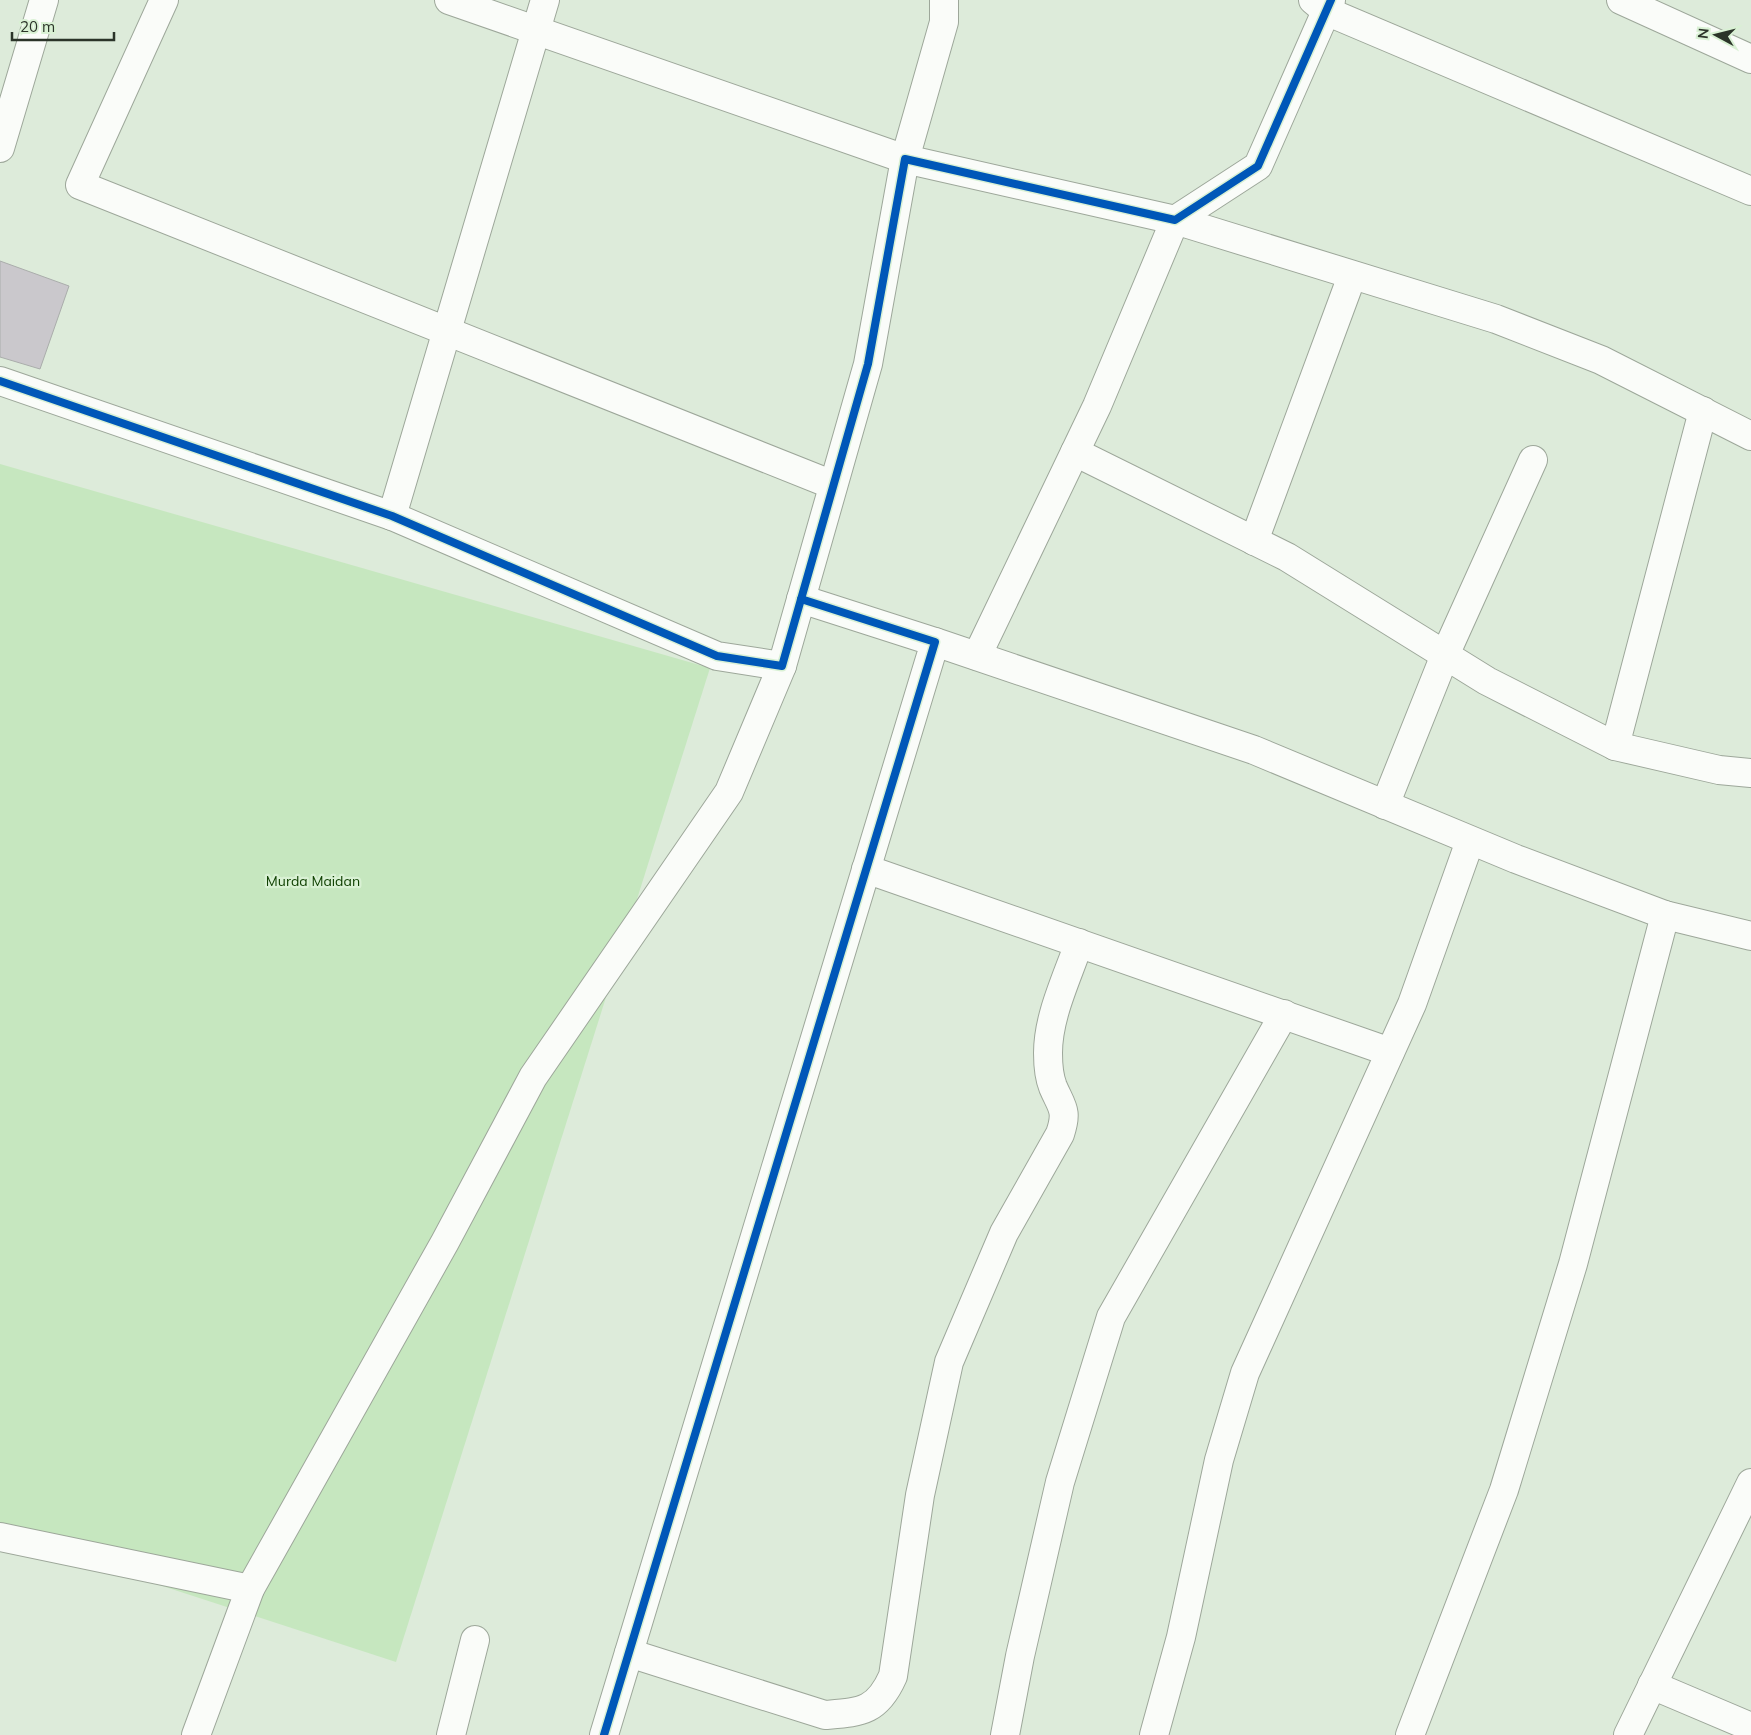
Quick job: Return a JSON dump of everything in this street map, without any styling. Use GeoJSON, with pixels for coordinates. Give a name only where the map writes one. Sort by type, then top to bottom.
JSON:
{"type":"FeatureCollection","features":[{"type":"Feature","properties":{"kind":"street"},"geometry":{"type":"LineString","coordinates":[[0,148],[44,0]]}},
{"type":"Feature","properties":{"kind":"street"},"geometry":{"type":"LineString","coordinates":[[164,0],[80,185],[833,486]]}},
{"type":"Feature","properties":{"kind":"street"},"geometry":{"type":"LineString","coordinates":[[449,0],[905,159],[1175,220],[1496,319],[1601,360],[1751,436]]}},
{"type":"Feature","properties":{"kind":"street"},"geometry":{"type":"LineString","coordinates":[[392,516],[545,0]]}},
{"type":"Feature","properties":{"kind":"street"},"geometry":{"type":"LineString","coordinates":[[196,1735],[250,1589],[445,1242],[533,1077],[729,792],[782,666],[868,364],[905,159],[944,22],[944,0]]}},
{"type":"Feature","properties":{"kind":"street"},"geometry":{"type":"LineString","coordinates":[[1621,0],[1751,59]]}},
{"type":"Feature","properties":{"kind":"street"},"geometry":{"type":"LineString","coordinates":[[977,656],[1097,406],[1175,220],[1258,166],[1323,4],[1751,192]]}},
{"type":"Feature","properties":{"kind":"street"},"geometry":{"type":"LineString","coordinates":[[1254,541],[1352,276]]}},
{"type":"Feature","properties":{"kind":"street"},"geometry":{"type":"LineString","coordinates":[[0,381],[392,516],[717,656],[782,666]]}},
{"type":"Feature","properties":{"kind":"street"},"geometry":{"type":"LineString","coordinates":[[1616,746],[1703,412]]}},
{"type":"Feature","properties":{"kind":"street"},"geometry":{"type":"LineString","coordinates":[[1075,452],[1288,557],[1487,681],[1616,746],[1719,770],[1751,774]]}},
{"type":"Feature","properties":{"kind":"street"},"geometry":{"type":"LineString","coordinates":[[1385,805],[1445,655],[1533,460]]}},
{"type":"Feature","properties":{"kind":"street"},"geometry":{"type":"LineString","coordinates":[[801,599],[935,642],[1254,750],[1470,841],[1665,915],[1751,936]]}},
{"type":"Feature","properties":{"kind":"street"},"geometry":{"type":"LineString","coordinates":[[604,1735],[935,642]]}},
{"type":"Feature","properties":{"kind":"street"},"geometry":{"type":"LineString","coordinates":[[1154,1735],[1180,1637],[1219,1460],[1245,1373],[1412,1004],[1470,841]]}},
{"type":"Feature","properties":{"kind":"street"},"geometry":{"type":"LineString","coordinates":[[866,869],[1390,1052]]}},
{"type":"Feature","properties":{"kind":"street"},"geometry":{"type":"LineString","coordinates":[[1410,1735],[1504,1490],[1573,1264],[1665,915]]}},
{"type":"Feature","properties":{"kind":"street"},"geometry":{"type":"LineString","coordinates":[[629,1653],[825,1715],[855,1713],[872,1707],[885,1694],[893,1676],[920,1495],[949,1362],[1004,1233],[1060,1134],[1065,1120],[1064,1108],[1054,1088],[1050,1074],[1049,1031],[1079,943]]}},
{"type":"Feature","properties":{"kind":"street"},"geometry":{"type":"LineString","coordinates":[[1005,1735],[1020,1656],[1060,1482],[1111,1316],[1284,1014]]}},
{"type":"Feature","properties":{"kind":"street"},"geometry":{"type":"LineString","coordinates":[[1628,1735],[1751,1483]]}},
{"type":"Feature","properties":{"kind":"street"},"geometry":{"type":"LineString","coordinates":[[0,1537],[250,1589]]}},
{"type":"Feature","properties":{"kind":"street"},"geometry":{"type":"LineString","coordinates":[[451,1735],[476,1640]]}},
{"type":"Feature","properties":{"kind":"street"},"geometry":{"type":"LineString","coordinates":[[1652,1685],[1751,1727]]}},
{"type":"Feature","properties":{"kind":"green space","name":"Murda Maidan"},"geometry":{"type":"Polygon","coordinates":[[[0,464],[710,668],[396,1662],[0,1533],[0,464]]]}},
{"type":"Feature","properties":{"kind":"building"},"geometry":{"type":"Polygon","coordinates":[[[0,261],[69,286],[40,369],[0,357],[0,261]]]}},
{"type":"Feature","properties":{"kind":"cycle path"},"geometry":{"type":"LineString","coordinates":[[0,381],[392,516],[717,656],[782,666],[868,364],[905,159],[1175,220],[1258,166],[1331,0]]}},
{"type":"Feature","properties":{"kind":"cycle path"},"geometry":{"type":"LineString","coordinates":[[604,1735],[935,642],[801,599]]}}]}
